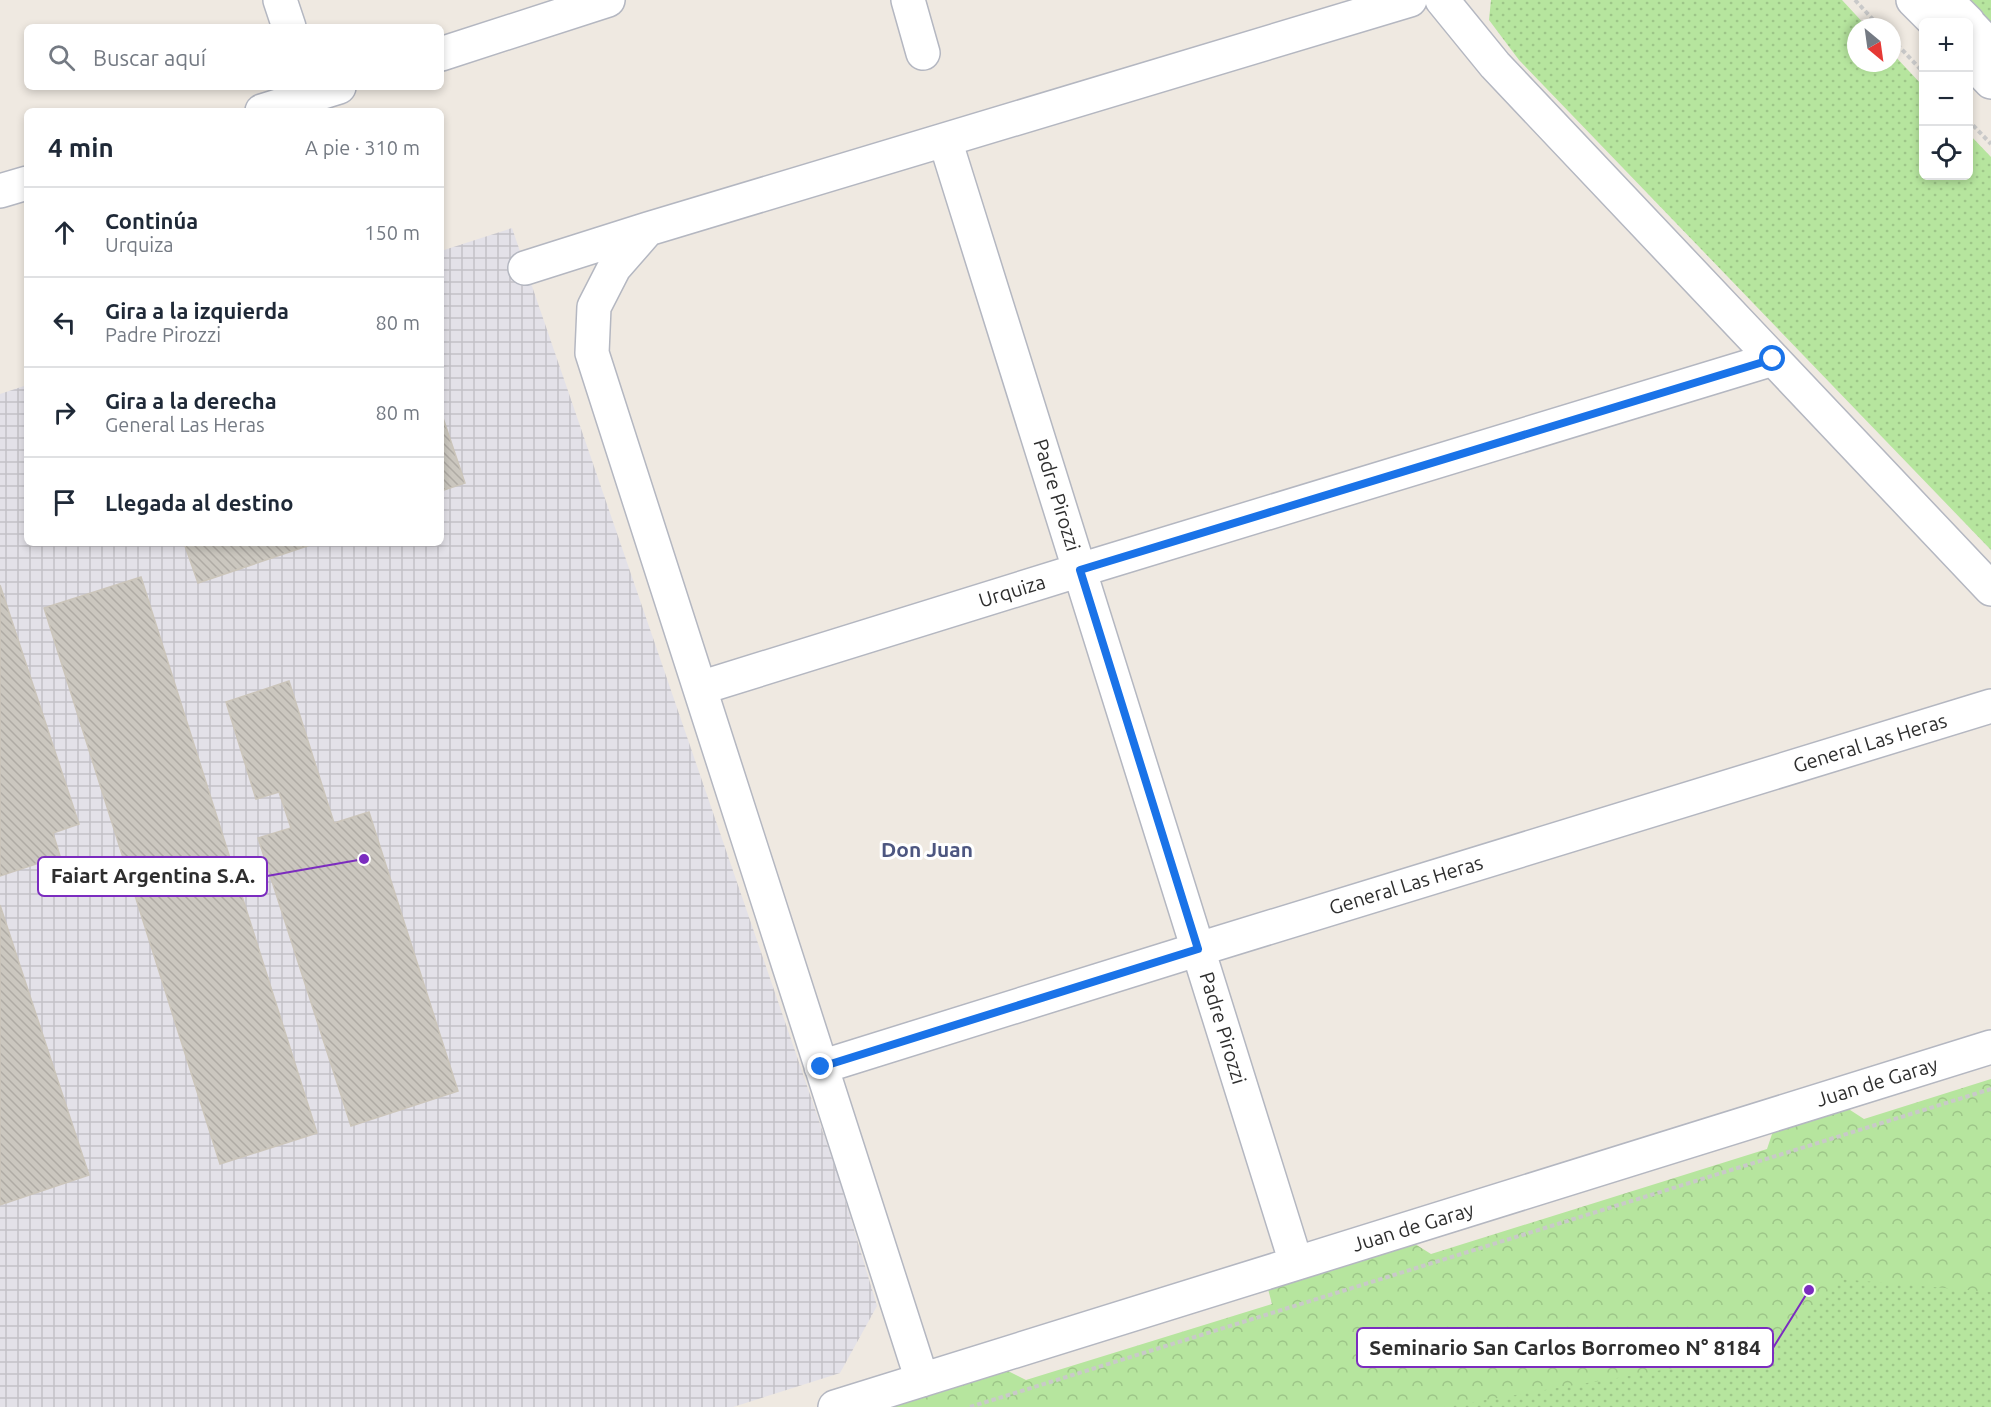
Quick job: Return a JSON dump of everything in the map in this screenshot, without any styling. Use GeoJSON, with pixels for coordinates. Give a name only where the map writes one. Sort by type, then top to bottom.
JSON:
{"type":"FeatureCollection","features":[{"type":"Feature","properties":{"kind":"street"},"geometry":{"type":"LineString","coordinates":[[280,0],[288,24]]}},
{"type":"Feature","properties":{"kind":"street"},"geometry":{"type":"LineString","coordinates":[[444,53],[608,0]]}},
{"type":"Feature","properties":{"kind":"street"},"geometry":{"type":"LineString","coordinates":[[908,0],[923,53]]}},
{"type":"Feature","properties":{"kind":"street"},"geometry":{"type":"LineString","coordinates":[[525,268],[1410,0]]}},
{"type":"Feature","properties":{"kind":"street"},"geometry":{"type":"LineString","coordinates":[[1442,0],[1495,65],[1991,589]]}},
{"type":"Feature","properties":{"kind":"street"},"geometry":{"type":"LineString","coordinates":[[1913,0],[1931,18]]}},
{"type":"Feature","properties":{"kind":"street"},"geometry":{"type":"LineString","coordinates":[[1946,0],[1963,18]]}},
{"type":"Feature","properties":{"kind":"street"},"geometry":{"type":"LineString","coordinates":[[1973,28],[1991,47]]}},
{"type":"Feature","properties":{"kind":"street"},"geometry":{"type":"LineString","coordinates":[[1973,63],[1991,82]]}},
{"type":"Feature","properties":{"kind":"street"},"geometry":{"type":"LineString","coordinates":[[272,108],[318,95]]}},
{"type":"Feature","properties":{"kind":"street","name":"Padre Pirozzi"},"geometry":{"type":"LineString","coordinates":[[945,140],[1296,1263]]}},
{"type":"Feature","properties":{"kind":"street"},"geometry":{"type":"LineString","coordinates":[[0,191],[24,184]]}},
{"type":"Feature","properties":{"kind":"street"},"geometry":{"type":"LineString","coordinates":[[648,229],[614,268],[594,307],[592,353],[922,1380]]}},
{"type":"Feature","properties":{"kind":"street","name":"Urquiza"},"geometry":{"type":"LineString","coordinates":[[700,688],[1773,359]]}},
{"type":"Feature","properties":{"kind":"street","name":"General Las Heras"},"geometry":{"type":"LineString","coordinates":[[821,1067],[1991,706]]}},
{"type":"Feature","properties":{"kind":"street","name":"Juan de Garay"},"geometry":{"type":"LineString","coordinates":[[835,1407],[1991,1047]]}},
{"type":"Feature","properties":{"kind":"path"},"geometry":{"type":"LineString","coordinates":[[1855,0],[1872,18]]}},
{"type":"Feature","properties":{"kind":"path"},"geometry":{"type":"LineString","coordinates":[[1901,49],[1922,72]]}},
{"type":"Feature","properties":{"kind":"path"},"geometry":{"type":"LineString","coordinates":[[1973,125],[1991,144]]}},
{"type":"Feature","properties":{"kind":"path"},"geometry":{"type":"LineString","coordinates":[[970,1407],[1991,1089]]}},
{"type":"Feature","properties":{"kind":"shaded area"},"geometry":{"type":"Polygon","coordinates":[[[512,228],[838,1176],[877,1306],[840,1373],[733,1407],[0,1407],[0,394],[24,386],[24,546],[444,546],[444,250],[512,228]]]}},
{"type":"Feature","properties":{"kind":"green space"},"geometry":{"type":"Polygon","coordinates":[[[1491,0],[1842,0],[1859,18],[1847,18],[1847,72],[1901,72],[1901,63],[1919,82],[1919,180],[1973,180],[1973,138],[1991,157],[1991,550],[1519,60],[1489,20],[1491,0]]]}},
{"type":"Feature","properties":{"kind":"green space"},"geometry":{"type":"Polygon","coordinates":[[[1946,0],[1991,0],[1991,47],[1973,28],[1973,18],[1963,18],[1946,0]]]}},
{"type":"Feature","properties":{"kind":"green space"},"geometry":{"type":"Polygon","coordinates":[[[1991,1079],[1991,1292],[1840,1279],[1771,1350],[1444,1407],[889,1407],[1006,1370],[1026,1380],[1272,1304],[1268,1289],[1415,1244],[1431,1254],[1767,1149],[1773,1131],[1847,1108],[1864,1119],[1991,1079]]]}},
{"type":"Feature","properties":{"kind":"green space"},"geometry":{"type":"Polygon","coordinates":[[[1991,1173],[1991,1407],[1263,1407],[1991,1173]]]}},
{"type":"Feature","properties":{"kind":"building"},"geometry":{"type":"Polygon","coordinates":[[[444,421],[465,483],[444,490],[444,421]]]}},
{"type":"Feature","properties":{"kind":"building"},"geometry":{"type":"Polygon","coordinates":[[[185,546],[307,546],[198,583],[185,546]]]}},
{"type":"Feature","properties":{"kind":"building"},"geometry":{"type":"Polygon","coordinates":[[[141,577],[317,1133],[220,1164],[44,608],[141,577]]]}},
{"type":"Feature","properties":{"kind":"building"},"geometry":{"type":"Polygon","coordinates":[[[0,585],[79,824],[53,833],[60,856],[0,876],[0,585]]]}},
{"type":"Feature","properties":{"kind":"building"},"geometry":{"type":"Polygon","coordinates":[[[289,681],[334,823],[369,812],[458,1091],[351,1126],[258,838],[291,828],[279,792],[256,799],[226,702],[289,681]]]}},
{"type":"Feature","properties":{"kind":"building"},"geometry":{"type":"Polygon","coordinates":[[[0,905],[89,1175],[0,1205],[0,905]]]}},
{"type":"Feature","properties":{"kind":"place","name":"Faiart Argentina S.A."},"geometry":{"type":"Point","coordinates":[364,859]}},
{"type":"Feature","properties":{"kind":"place","name":"Seminario San Carlos Borromeo N° 8184"},"geometry":{"type":"Point","coordinates":[1809,1290]}},
{"type":"Feature","properties":{"kind":"district","name":"Don Juan"},"geometry":{"type":"Point","coordinates":[927,850]}},
{"type":"Feature","properties":{"kind":"route"},"geometry":{"type":"LineString","coordinates":[[821,1067],[1198,949],[1080,570],[1773,359]]}}]}
